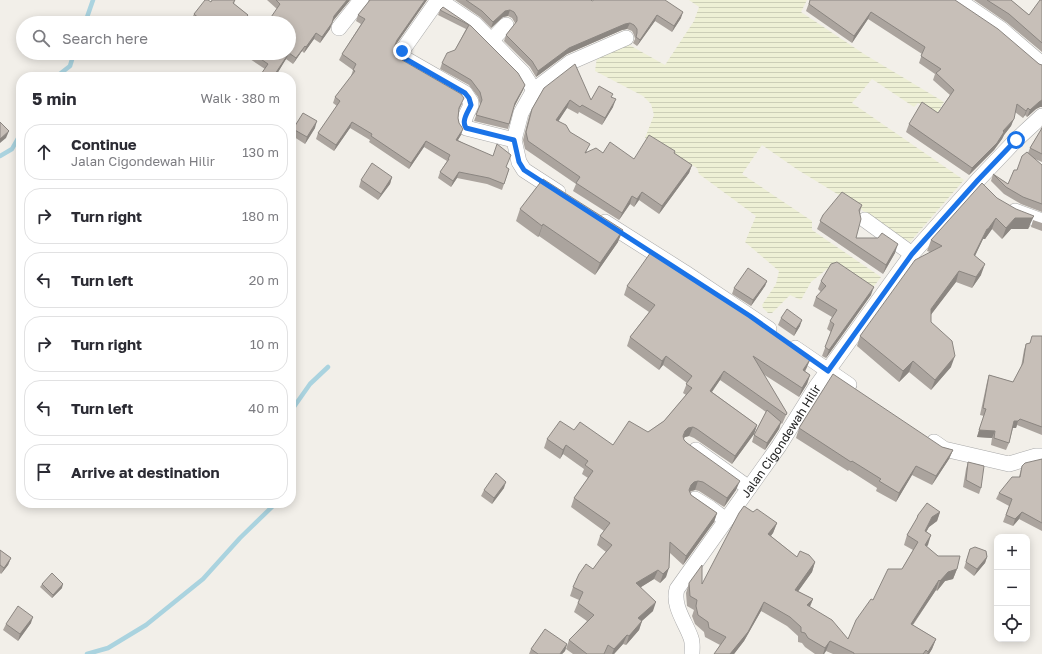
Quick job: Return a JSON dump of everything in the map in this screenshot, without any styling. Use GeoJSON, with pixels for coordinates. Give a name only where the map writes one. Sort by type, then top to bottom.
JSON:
{"type":"FeatureCollection","features":[{"type":"Feature","properties":{"kind":"street"},"geometry":{"type":"LineString","coordinates":[[339,28],[361,0]]}},
{"type":"Feature","properties":{"kind":"street"},"geometry":{"type":"LineString","coordinates":[[514,140],[466,128],[464,124],[465,118],[471,105],[469,98],[465,93],[404,58],[402,56],[402,51],[439,0],[475,24],[523,73],[534,90]]}},
{"type":"Feature","properties":{"kind":"street"},"geometry":{"type":"LineString","coordinates":[[958,0],[1001,29],[1042,64]]}},
{"type":"Feature","properties":{"kind":"street"},"geometry":{"type":"LineString","coordinates":[[491,41],[506,25]]}},
{"type":"Feature","properties":{"kind":"street"},"geometry":{"type":"LineString","coordinates":[[572,200],[524,170],[519,162],[514,140],[521,113],[534,90],[571,62],[626,38]]}},
{"type":"Feature","properties":{"kind":"street","name":"Jalan Cigondewah Hilir"},"geometry":{"type":"LineString","coordinates":[[692,654],[692,640],[678,608],[675,595],[677,589],[780,446],[828,371],[912,254],[983,185],[1016,140],[1042,116]]}},
{"type":"Feature","properties":{"kind":"street"},"geometry":{"type":"LineString","coordinates":[[1002,204],[1017,212],[1042,221]]}},
{"type":"Feature","properties":{"kind":"street"},"geometry":{"type":"LineString","coordinates":[[592,213],[750,316],[860,393]]}},
{"type":"Feature","properties":{"kind":"street"},"geometry":{"type":"LineString","coordinates":[[865,220],[912,254]]}},
{"type":"Feature","properties":{"kind":"street"},"geometry":{"type":"LineString","coordinates":[[924,436],[944,448],[1009,464],[1036,456],[1042,456]]}},
{"type":"Feature","properties":{"kind":"street"},"geometry":{"type":"LineString","coordinates":[[689,445],[750,488]]}},
{"type":"Feature","properties":{"kind":"street"},"geometry":{"type":"LineString","coordinates":[[695,499],[726,520]]}},
{"type":"Feature","properties":{"kind":"green space"},"geometry":{"type":"Polygon","coordinates":[[[689,0],[807,0],[801,12],[864,54],[944,102],[936,115],[918,103],[914,107],[872,79],[852,103],[964,180],[910,242],[879,224],[857,206],[798,170],[762,145],[742,174],[812,221],[812,230],[881,277],[871,290],[832,265],[811,282],[801,300],[790,295],[772,313],[768,313],[762,305],[776,284],[779,271],[745,242],[756,216],[699,174],[697,168],[645,138],[654,115],[651,104],[643,96],[595,71],[597,57],[624,42],[665,65],[694,21],[699,7],[689,0]]]}},
{"type":"Feature","properties":{"kind":"building"},"geometry":{"type":"Polygon","coordinates":[[[205,0],[211,2],[212,0],[235,0],[233,3],[248,15],[196,16],[194,14],[205,0]]]}},
{"type":"Feature","properties":{"kind":"building"},"geometry":{"type":"Polygon","coordinates":[[[276,0],[347,0],[334,16],[332,23],[322,37],[316,33],[296,58],[296,16],[272,16],[280,4],[276,0]]]}},
{"type":"Feature","properties":{"kind":"building"},"geometry":{"type":"Polygon","coordinates":[[[370,0],[425,0],[397,40],[395,45],[396,53],[402,60],[461,94],[464,98],[459,108],[458,118],[463,129],[456,140],[493,156],[497,144],[511,155],[506,167],[509,169],[504,184],[489,178],[459,172],[453,181],[440,172],[450,155],[426,141],[411,163],[371,136],[372,134],[352,122],[336,145],[318,133],[340,101],[335,97],[355,71],[353,70],[356,64],[342,54],[365,19],[358,15],[370,0]]]}},
{"type":"Feature","properties":{"kind":"building"},"geometry":{"type":"Polygon","coordinates":[[[466,0],[665,0],[683,12],[674,26],[657,15],[640,40],[636,37],[637,29],[634,25],[630,23],[625,24],[569,48],[538,71],[532,61],[506,35],[517,21],[517,17],[514,12],[510,10],[505,11],[493,22],[482,11],[466,0]]]}},
{"type":"Feature","properties":{"kind":"building"},"geometry":{"type":"Polygon","coordinates":[[[810,0],[955,0],[998,29],[1042,65],[1042,100],[1030,110],[1028,108],[1026,111],[1017,104],[1014,119],[1003,131],[1004,132],[997,143],[972,168],[909,124],[922,102],[938,113],[954,90],[936,73],[941,69],[921,56],[925,47],[871,12],[854,36],[809,4],[810,0]]]}},
{"type":"Feature","properties":{"kind":"building"},"geometry":{"type":"Polygon","coordinates":[[[987,0],[1011,0],[1029,15],[1040,0],[1042,0],[1042,43],[1009,14],[987,0]]]}},
{"type":"Feature","properties":{"kind":"building"},"geometry":{"type":"Polygon","coordinates":[[[443,7],[471,26],[518,73],[525,85],[515,103],[509,124],[476,115],[482,100],[480,92],[471,80],[442,63],[447,53],[455,50],[469,25],[440,10],[443,7]]]}},
{"type":"Feature","properties":{"kind":"building"},"geometry":{"type":"Polygon","coordinates":[[[262,60],[284,60],[276,72],[262,72],[268,64],[262,60]]]}},
{"type":"Feature","properties":{"kind":"building"},"geometry":{"type":"Polygon","coordinates":[[[575,64],[591,100],[599,86],[613,94],[611,97],[616,99],[605,118],[582,105],[580,107],[570,100],[556,120],[566,125],[570,132],[590,144],[585,153],[596,148],[603,153],[610,142],[634,159],[649,135],[675,151],[674,153],[692,165],[662,206],[642,192],[637,199],[632,196],[622,213],[576,183],[580,177],[528,141],[526,132],[532,109],[544,88],[575,64]]]}},
{"type":"Feature","properties":{"kind":"building"},"geometry":{"type":"Polygon","coordinates":[[[303,113],[317,121],[307,137],[296,131],[296,124],[303,113]]]}},
{"type":"Feature","properties":{"kind":"building"},"geometry":{"type":"Polygon","coordinates":[[[0,122],[9,131],[0,139],[0,122]]]}},
{"type":"Feature","properties":{"kind":"building"},"geometry":{"type":"Polygon","coordinates":[[[1042,128],[1042,154],[1030,148],[1042,128]]]}},
{"type":"Feature","properties":{"kind":"building"},"geometry":{"type":"Polygon","coordinates":[[[1027,152],[1042,165],[1042,204],[1023,197],[1006,187],[993,174],[1008,184],[1014,170],[1017,170],[1022,156],[1027,152]]]}},
{"type":"Feature","properties":{"kind":"building"},"geometry":{"type":"Polygon","coordinates":[[[372,163],[392,177],[381,194],[361,180],[372,163]]]}},
{"type":"Feature","properties":{"kind":"building"},"geometry":{"type":"Polygon","coordinates":[[[543,179],[623,230],[600,263],[543,224],[542,226],[520,209],[543,179]]]}},
{"type":"Feature","properties":{"kind":"building"},"geometry":{"type":"Polygon","coordinates":[[[982,183],[997,198],[1016,209],[1034,216],[1032,218],[1015,218],[1006,228],[996,218],[987,229],[974,255],[985,264],[976,277],[959,271],[931,309],[931,322],[952,341],[955,356],[935,380],[913,361],[903,371],[860,336],[915,260],[942,246],[931,240],[982,183]]]}},
{"type":"Feature","properties":{"kind":"building"},"geometry":{"type":"Polygon","coordinates":[[[842,192],[862,205],[859,210],[861,219],[856,238],[878,238],[882,233],[898,244],[886,265],[820,221],[823,215],[842,192]]]}},
{"type":"Feature","properties":{"kind":"building"},"geometry":{"type":"Polygon","coordinates":[[[651,252],[748,314],[811,358],[803,370],[810,375],[802,388],[753,356],[787,413],[786,415],[724,371],[710,391],[757,425],[735,456],[693,427],[688,428],[683,436],[687,443],[740,481],[727,498],[703,482],[694,482],[691,485],[689,490],[691,495],[717,513],[686,556],[670,542],[669,568],[663,574],[658,570],[636,583],[656,602],[638,618],[642,621],[629,636],[627,635],[614,649],[608,645],[604,654],[587,654],[569,640],[594,615],[578,603],[583,592],[573,587],[586,564],[593,569],[612,545],[600,536],[610,523],[574,498],[593,471],[585,465],[588,461],[566,445],[563,450],[547,439],[560,421],[574,430],[580,422],[613,445],[629,421],[648,432],[664,421],[692,388],[686,384],[692,376],[666,356],[662,361],[630,337],[655,305],[627,286],[651,252]]]}},
{"type":"Feature","properties":{"kind":"building"},"geometry":{"type":"Polygon","coordinates":[[[837,262],[874,287],[829,350],[825,347],[834,324],[830,321],[837,310],[816,297],[826,286],[821,281],[831,264],[837,262]]]}},
{"type":"Feature","properties":{"kind":"building"},"geometry":{"type":"Polygon","coordinates":[[[748,268],[767,281],[753,300],[734,288],[748,268]]]}},
{"type":"Feature","properties":{"kind":"building"},"geometry":{"type":"Polygon","coordinates":[[[787,309],[802,320],[796,329],[781,318],[787,309]]]}},
{"type":"Feature","properties":{"kind":"building"},"geometry":{"type":"Polygon","coordinates":[[[1032,336],[1042,336],[1042,427],[1020,419],[1018,421],[1014,421],[1009,443],[994,438],[995,431],[979,430],[986,409],[983,408],[989,375],[1013,382],[1023,363],[1026,344],[1030,343],[1032,336]]]}},
{"type":"Feature","properties":{"kind":"building"},"geometry":{"type":"Polygon","coordinates":[[[833,374],[942,447],[953,450],[936,476],[916,466],[899,493],[879,481],[881,479],[852,461],[851,462],[799,428],[833,374]]]}},
{"type":"Feature","properties":{"kind":"building"},"geometry":{"type":"Polygon","coordinates":[[[767,410],[781,422],[767,443],[754,435],[767,410]]]}},
{"type":"Feature","properties":{"kind":"building"},"geometry":{"type":"Polygon","coordinates":[[[1042,459],[1042,523],[1022,512],[1015,519],[1006,515],[1012,499],[999,493],[1012,477],[1020,477],[1022,466],[1025,463],[1042,459]]]}},
{"type":"Feature","properties":{"kind":"building"},"geometry":{"type":"Polygon","coordinates":[[[968,462],[984,466],[981,488],[966,480],[968,462]]]}},
{"type":"Feature","properties":{"kind":"building"},"geometry":{"type":"Polygon","coordinates":[[[496,473],[506,482],[494,498],[484,490],[496,473]]]}},
{"type":"Feature","properties":{"kind":"building"},"geometry":{"type":"Polygon","coordinates":[[[927,503],[940,512],[932,517],[925,531],[931,535],[925,545],[938,556],[960,556],[957,569],[948,572],[940,581],[939,580],[911,624],[936,639],[928,652],[926,650],[923,654],[854,654],[830,641],[825,648],[808,638],[805,633],[801,632],[801,627],[790,617],[764,602],[748,632],[730,654],[714,654],[726,637],[709,628],[708,622],[698,615],[696,606],[697,600],[690,596],[689,583],[702,565],[702,584],[744,506],[753,512],[757,509],[777,523],[768,534],[797,557],[800,551],[809,555],[815,562],[795,590],[813,599],[807,605],[832,620],[848,639],[856,620],[871,599],[873,600],[888,569],[902,569],[918,542],[907,535],[918,515],[927,503]]]}},
{"type":"Feature","properties":{"kind":"building"},"geometry":{"type":"Polygon","coordinates":[[[975,547],[986,551],[987,557],[977,569],[966,562],[970,549],[975,547]]]}},
{"type":"Feature","properties":{"kind":"building"},"geometry":{"type":"Polygon","coordinates":[[[0,550],[11,558],[4,568],[0,565],[0,550]]]}},
{"type":"Feature","properties":{"kind":"building"},"geometry":{"type":"Polygon","coordinates":[[[52,573],[63,584],[53,595],[42,584],[52,573]]]}},
{"type":"Feature","properties":{"kind":"building"},"geometry":{"type":"Polygon","coordinates":[[[18,606],[33,617],[20,634],[6,624],[18,606]]]}},
{"type":"Feature","properties":{"kind":"building"},"geometry":{"type":"Polygon","coordinates":[[[545,629],[567,644],[560,654],[538,654],[531,649],[545,629]]]}},
{"type":"Feature","properties":{"kind":"waterway"},"geometry":{"type":"LineString","coordinates":[[87,16],[93,0]]}},
{"type":"Feature","properties":{"kind":"waterway"},"geometry":{"type":"LineString","coordinates":[[62,72],[70,66],[72,60]]}},
{"type":"Feature","properties":{"kind":"waterway"},"geometry":{"type":"LineString","coordinates":[[0,156],[12,149],[16,142]]}},
{"type":"Feature","properties":{"kind":"waterway"},"geometry":{"type":"LineString","coordinates":[[296,404],[310,384],[328,367]]}},
{"type":"Feature","properties":{"kind":"waterway"},"geometry":{"type":"LineString","coordinates":[[87,654],[108,648],[146,625],[203,579],[240,538],[271,508]]}},
{"type":"Feature","properties":{"kind":"route"},"geometry":{"type":"LineString","coordinates":[[402,51],[401,53],[404,58],[465,93],[471,102],[465,118],[464,126],[466,128],[514,140],[519,162],[524,170],[684,272],[828,371],[870,310],[912,254],[1016,140]]}}]}
